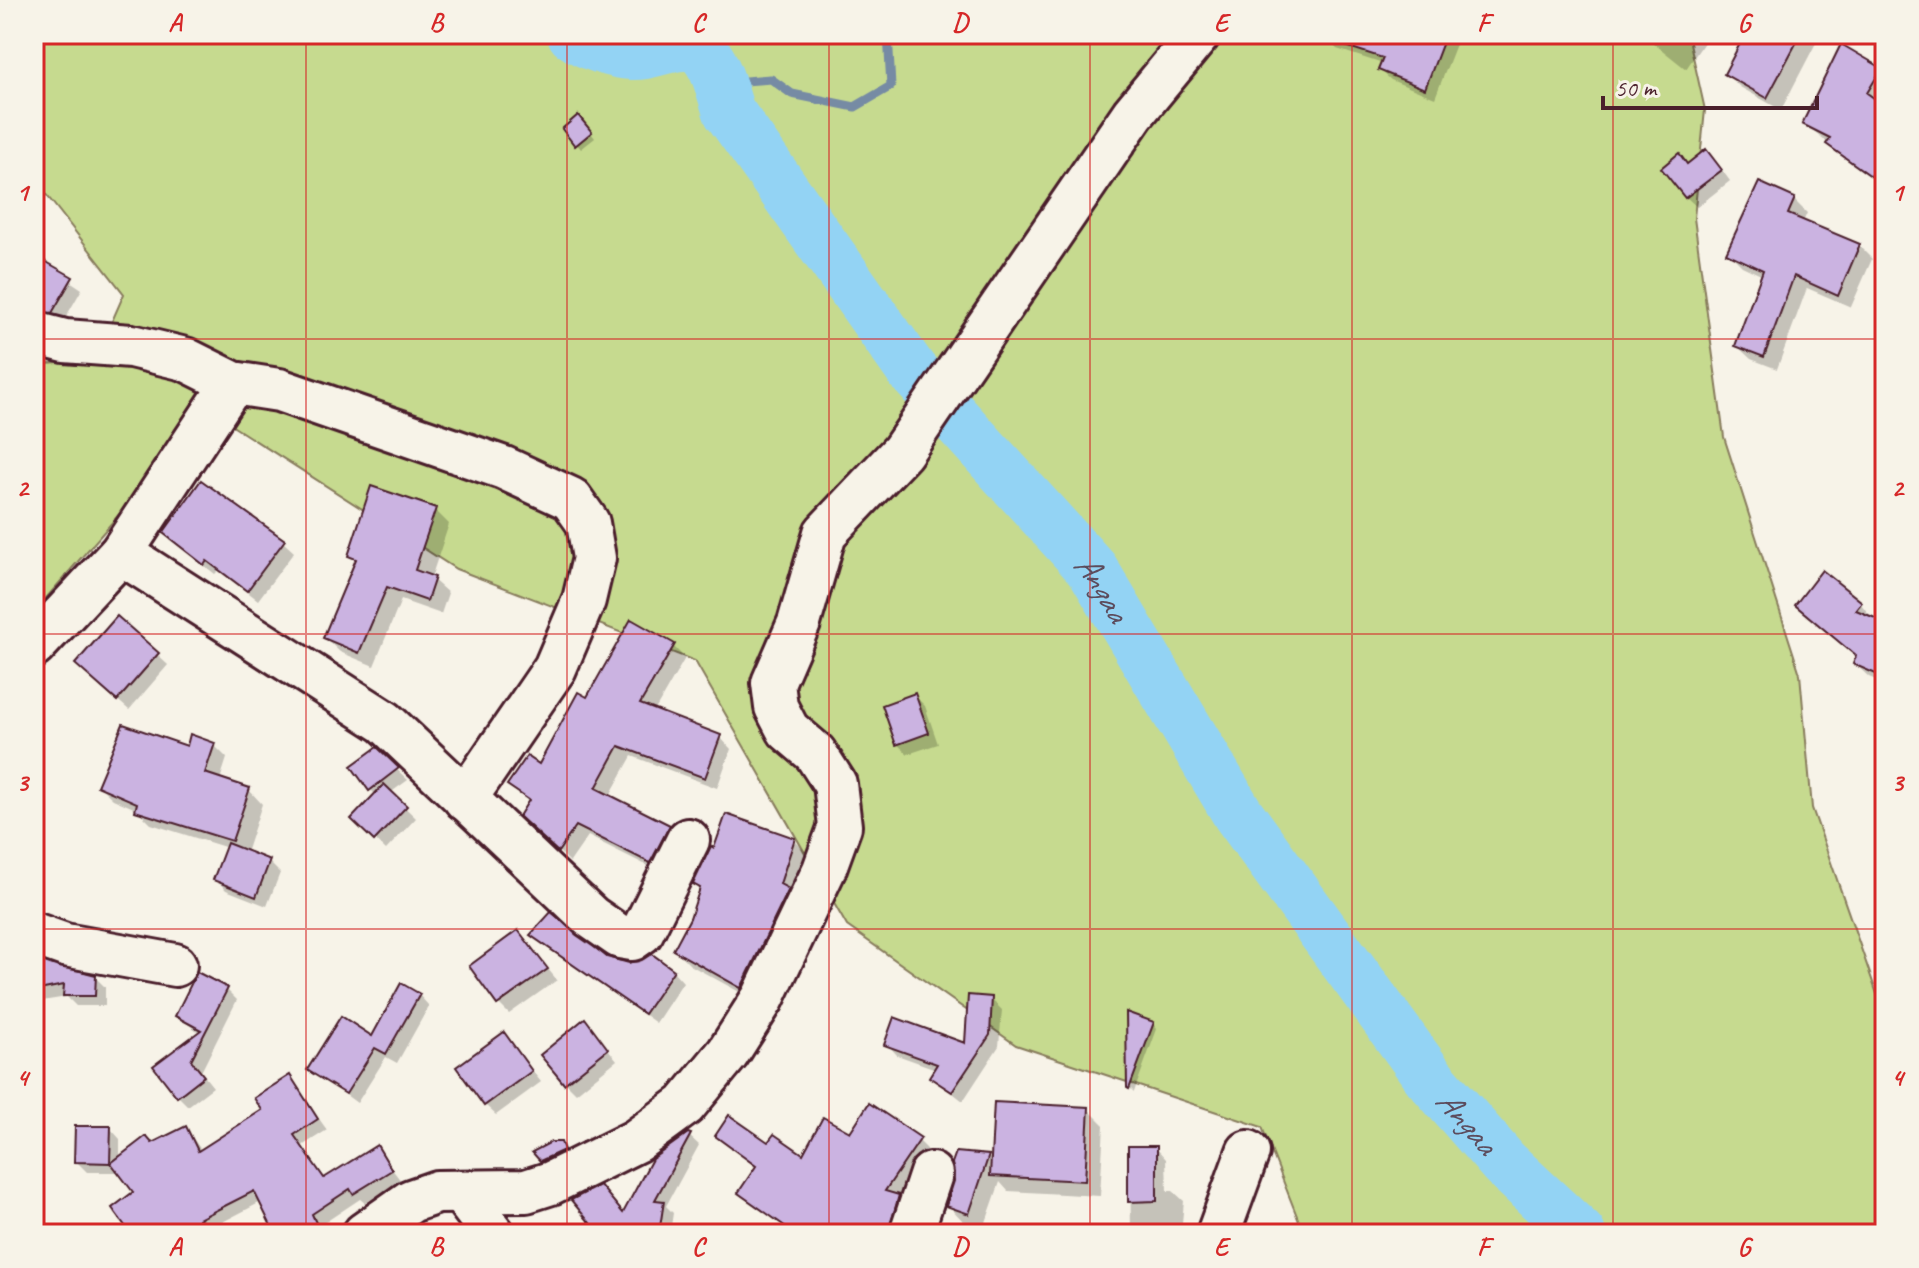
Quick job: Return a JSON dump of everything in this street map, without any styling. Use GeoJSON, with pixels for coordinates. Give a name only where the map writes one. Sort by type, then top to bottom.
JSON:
{"type":"FeatureCollection","features":[{"type":"Feature","properties":{"kind":"street"},"geometry":{"type":"LineString","coordinates":[[364,1234],[411,1201],[437,1192],[526,1191],[551,1183],[636,1141],[685,1105],[710,1079],[763,998],[824,870],[840,826],[835,784],[815,753],[788,730],[776,707],[773,683],[799,623],[825,533],[902,452],[1133,114],[1199,34]]}},
{"type":"Feature","properties":{"kind":"street"},"geometry":{"type":"LineString","coordinates":[[34,333],[65,341],[131,346],[185,359],[233,383],[279,390],[504,468],[571,499],[588,523],[594,558],[584,600],[555,668],[465,799]]}},
{"type":"Feature","properties":{"kind":"street"},"geometry":{"type":"LineString","coordinates":[[34,646],[121,553],[233,383]]}},
{"type":"Feature","properties":{"kind":"street"},"geometry":{"type":"LineString","coordinates":[[121,553],[385,722],[591,917],[620,937],[632,939],[642,932],[688,840]]}},
{"type":"Feature","properties":{"kind":"street"},"geometry":{"type":"LineString","coordinates":[[34,934],[65,945],[175,965]]}},
{"type":"Feature","properties":{"kind":"street"},"geometry":{"type":"LineString","coordinates":[[1218,1234],[1248,1152]]}},
{"type":"Feature","properties":{"kind":"street"},"geometry":{"type":"LineString","coordinates":[[911,1234],[931,1174]]}},
{"type":"Feature","properties":{"kind":"street"},"geometry":{"type":"LineString","coordinates":[[462,1193],[493,1234]]}},
{"type":"Feature","properties":{"kind":"green space"},"geometry":{"type":"Polygon","coordinates":[[[34,34],[1688,34],[1705,110],[1694,218],[1724,437],[1800,674],[1812,808],[1885,1017],[1885,1234],[1304,1234],[1262,1127],[1016,1045],[847,926],[695,661],[456,569],[209,411],[34,612],[34,365],[95,360],[124,294],[34,179],[34,34]]]}},
{"type":"Feature","properties":{"kind":"building"},"geometry":{"type":"Polygon","coordinates":[[[1325,34],[1446,34],[1425,89],[1378,70],[1383,58],[1324,39],[1325,34]]]}},
{"type":"Feature","properties":{"kind":"building"},"geometry":{"type":"Polygon","coordinates":[[[1745,34],[1801,34],[1767,98],[1724,74],[1745,34]]]}},
{"type":"Feature","properties":{"kind":"building"},"geometry":{"type":"Polygon","coordinates":[[[1841,44],[1882,68],[1867,93],[1885,106],[1885,186],[1826,144],[1830,138],[1802,124],[1841,44]]]}},
{"type":"Feature","properties":{"kind":"building"},"geometry":{"type":"Polygon","coordinates":[[[578,115],[592,132],[575,146],[562,129],[578,115]]]}},
{"type":"Feature","properties":{"kind":"building"},"geometry":{"type":"Polygon","coordinates":[[[1706,149],[1722,170],[1685,198],[1661,168],[1679,153],[1687,164],[1706,149]]]}},
{"type":"Feature","properties":{"kind":"building"},"geometry":{"type":"Polygon","coordinates":[[[1759,182],[1795,198],[1788,214],[1860,244],[1838,296],[1794,276],[1764,357],[1735,346],[1763,270],[1726,253],[1759,182]]]}},
{"type":"Feature","properties":{"kind":"building"},"geometry":{"type":"Polygon","coordinates":[[[34,255],[73,277],[52,313],[34,310],[34,255]]]}},
{"type":"Feature","properties":{"kind":"building"},"geometry":{"type":"Polygon","coordinates":[[[201,480],[285,540],[247,591],[207,561],[204,565],[163,533],[201,480]]]}},
{"type":"Feature","properties":{"kind":"building"},"geometry":{"type":"Polygon","coordinates":[[[371,486],[436,508],[415,570],[435,577],[427,601],[387,587],[359,653],[323,638],[356,559],[348,556],[371,486]]]}},
{"type":"Feature","properties":{"kind":"building"},"geometry":{"type":"Polygon","coordinates":[[[1822,570],[1862,602],[1856,610],[1885,622],[1885,678],[1853,664],[1856,656],[1795,605],[1822,570]]]}},
{"type":"Feature","properties":{"kind":"building"},"geometry":{"type":"Polygon","coordinates":[[[117,616],[159,653],[117,701],[75,664],[117,616]]]}},
{"type":"Feature","properties":{"kind":"building"},"geometry":{"type":"Polygon","coordinates":[[[631,619],[675,644],[640,704],[721,735],[705,778],[619,746],[596,788],[670,825],[650,863],[576,826],[558,852],[519,816],[529,800],[507,785],[527,756],[539,764],[578,692],[587,697],[631,619]]]}},
{"type":"Feature","properties":{"kind":"building"},"geometry":{"type":"Polygon","coordinates":[[[915,693],[929,733],[896,745],[882,705],[915,693]]]}},
{"type":"Feature","properties":{"kind":"building"},"geometry":{"type":"Polygon","coordinates":[[[123,724],[187,746],[190,734],[215,743],[205,773],[250,788],[232,841],[135,811],[137,803],[97,786],[123,724]]]}},
{"type":"Feature","properties":{"kind":"building"},"geometry":{"type":"Polygon","coordinates":[[[377,747],[399,768],[369,791],[351,766],[377,747]]]}},
{"type":"Feature","properties":{"kind":"building"},"geometry":{"type":"Polygon","coordinates":[[[384,784],[407,806],[374,841],[351,819],[384,784]]]}},
{"type":"Feature","properties":{"kind":"building"},"geometry":{"type":"Polygon","coordinates":[[[726,814],[795,838],[780,884],[789,889],[741,988],[673,950],[690,918],[700,888],[693,884],[711,846],[714,848],[726,814]]]}},
{"type":"Feature","properties":{"kind":"building"},"geometry":{"type":"Polygon","coordinates":[[[227,843],[270,860],[256,897],[213,880],[227,843]]]}},
{"type":"Feature","properties":{"kind":"building"},"geometry":{"type":"Polygon","coordinates":[[[551,912],[607,957],[629,963],[652,954],[674,970],[644,1014],[530,935],[551,912]]]}},
{"type":"Feature","properties":{"kind":"building"},"geometry":{"type":"Polygon","coordinates":[[[518,930],[548,969],[497,1005],[469,966],[518,930]]]}},
{"type":"Feature","properties":{"kind":"building"},"geometry":{"type":"Polygon","coordinates":[[[34,959],[96,975],[95,996],[63,996],[64,985],[34,991],[34,959]]]}},
{"type":"Feature","properties":{"kind":"building"},"geometry":{"type":"Polygon","coordinates":[[[197,972],[228,988],[191,1060],[204,1076],[177,1097],[153,1066],[201,1030],[175,1016],[197,972]]]}},
{"type":"Feature","properties":{"kind":"building"},"geometry":{"type":"Polygon","coordinates":[[[401,983],[420,994],[386,1054],[375,1048],[346,1094],[307,1070],[341,1016],[372,1036],[401,983]]]}},
{"type":"Feature","properties":{"kind":"building"},"geometry":{"type":"Polygon","coordinates":[[[968,995],[992,997],[990,1035],[952,1092],[929,1077],[937,1064],[884,1045],[894,1017],[965,1043],[968,995]]]}},
{"type":"Feature","properties":{"kind":"building"},"geometry":{"type":"Polygon","coordinates":[[[1126,1012],[1154,1022],[1129,1089],[1127,1088],[1126,1012]]]}},
{"type":"Feature","properties":{"kind":"building"},"geometry":{"type":"Polygon","coordinates":[[[585,1018],[608,1049],[564,1084],[540,1055],[585,1018]]]}},
{"type":"Feature","properties":{"kind":"building"},"geometry":{"type":"Polygon","coordinates":[[[504,1032],[532,1071],[484,1106],[456,1067],[504,1032]]]}},
{"type":"Feature","properties":{"kind":"building"},"geometry":{"type":"Polygon","coordinates":[[[290,1075],[318,1119],[294,1135],[324,1178],[377,1145],[392,1170],[353,1194],[350,1189],[312,1214],[321,1234],[275,1234],[254,1191],[199,1219],[220,1234],[131,1234],[112,1208],[133,1192],[111,1163],[146,1136],[152,1143],[186,1126],[198,1151],[262,1110],[254,1098],[290,1075]]]}},
{"type":"Feature","properties":{"kind":"building"},"geometry":{"type":"Polygon","coordinates":[[[994,1102],[1089,1107],[1085,1181],[990,1176],[994,1102]]]}},
{"type":"Feature","properties":{"kind":"building"},"geometry":{"type":"Polygon","coordinates":[[[869,1103],[921,1138],[885,1191],[899,1195],[888,1234],[796,1234],[738,1193],[756,1166],[715,1136],[729,1115],[768,1142],[774,1134],[803,1154],[823,1117],[850,1132],[869,1103]]]}},
{"type":"Feature","properties":{"kind":"building"},"geometry":{"type":"Polygon","coordinates":[[[75,1126],[111,1126],[110,1163],[74,1162],[75,1126]]]}},
{"type":"Feature","properties":{"kind":"building"},"geometry":{"type":"Polygon","coordinates":[[[688,1133],[691,1134],[655,1200],[664,1201],[659,1234],[599,1234],[571,1200],[600,1185],[623,1213],[652,1159],[688,1133]]]}},
{"type":"Feature","properties":{"kind":"building"},"geometry":{"type":"Polygon","coordinates":[[[551,1142],[561,1142],[564,1150],[540,1161],[532,1152],[551,1142]]]}},
{"type":"Feature","properties":{"kind":"building"},"geometry":{"type":"Polygon","coordinates":[[[1128,1146],[1157,1146],[1157,1201],[1128,1202],[1128,1146]]]}},
{"type":"Feature","properties":{"kind":"building"},"geometry":{"type":"Polygon","coordinates":[[[956,1152],[989,1155],[969,1214],[946,1206],[954,1181],[952,1163],[956,1152]]]}},
{"type":"Feature","properties":{"kind":"waterway","name":"Angaa"},"geometry":{"type":"LineString","coordinates":[[573,34],[594,45],[625,53],[640,54],[689,45],[705,54],[716,74],[729,112],[912,371],[1093,570],[1238,814],[1429,1077],[1504,1163],[1580,1234]]}},
{"type":"Feature","properties":{"kind":"waterway"},"geometry":{"type":"LineString","coordinates":[[719,83],[771,79],[792,94],[855,107],[891,86],[888,34]]}}]}
